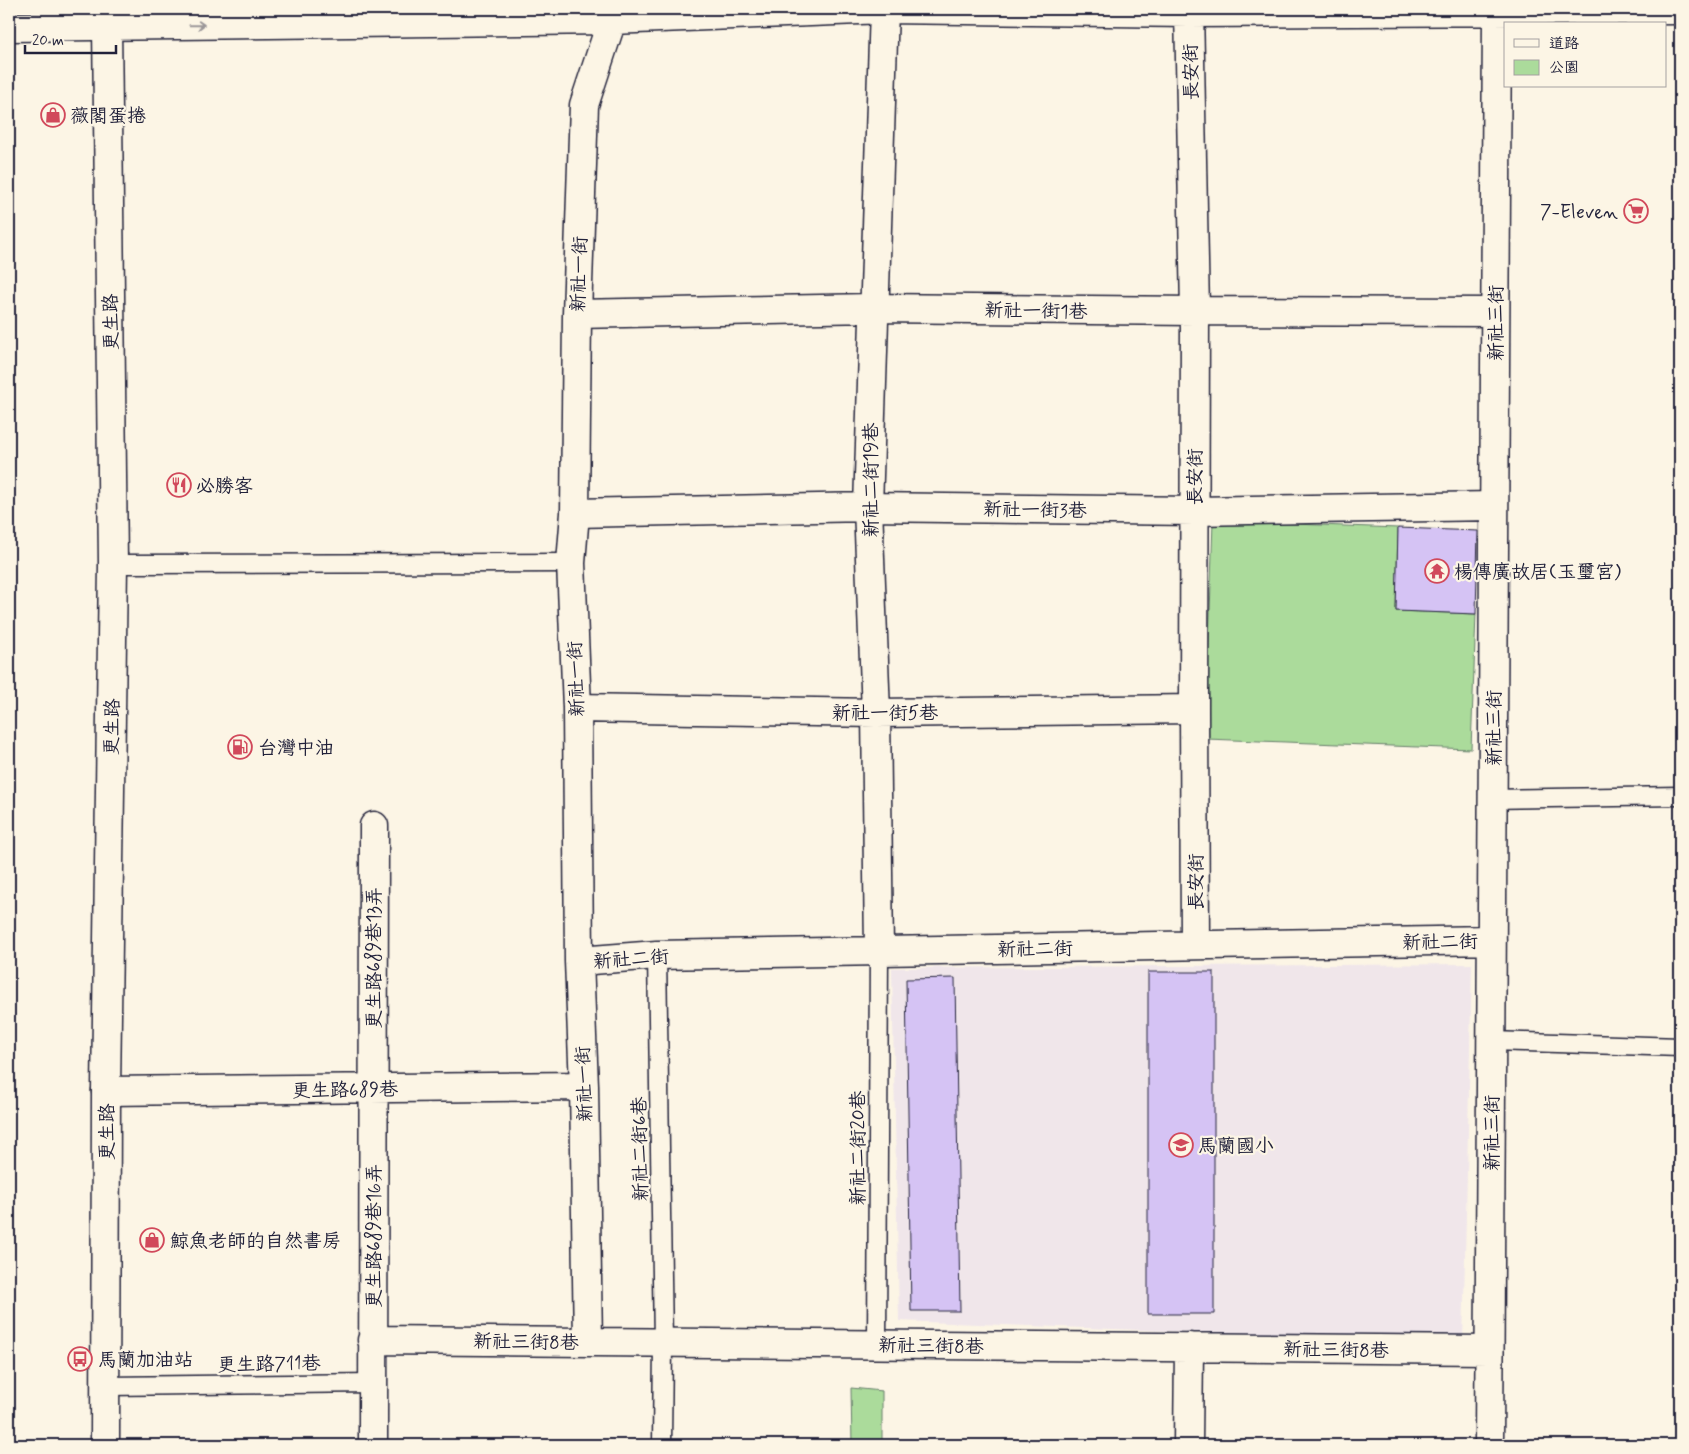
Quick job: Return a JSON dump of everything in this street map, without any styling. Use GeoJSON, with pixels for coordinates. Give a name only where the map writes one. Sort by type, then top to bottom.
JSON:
{"type":"FeatureCollection","features":[{"type":"Feature","properties":{"kind":"street"},"geometry":{"type":"LineString","coordinates":[[9,27],[108,17],[616,15],[884,9],[1189,11],[1680,10]]}},
{"type":"Feature","properties":{"kind":"street","name":"新社二街19巷"},"geometry":{"type":"LineString","coordinates":[[879,951],[876,713],[868,507],[884,9]]}},
{"type":"Feature","properties":{"kind":"street","name":"新社三街"},"geometry":{"type":"LineString","coordinates":[[1489,1445],[1497,10]]}},
{"type":"Feature","properties":{"kind":"street","name":"長安街"},"geometry":{"type":"LineString","coordinates":[[1189,11],[1195,311],[1195,945]]}},
{"type":"Feature","properties":{"kind":"street","name":"新社一街"},"geometry":{"type":"LineString","coordinates":[[588,1342],[584,1086],[579,961],[577,708],[571,563],[575,513],[577,314],[584,104],[616,15]]}},
{"type":"Feature","properties":{"kind":"street","name":"更生路"},"geometry":{"type":"LineString","coordinates":[[105,1445],[106,1091],[113,564],[108,17]]}},
{"type":"Feature","properties":{"kind":"street","name":"新社一街1巷"},"geometry":{"type":"LineString","coordinates":[[577,314],[874,308],[1495,312]]}},
{"type":"Feature","properties":{"kind":"street","name":"新社一街3巷"},"geometry":{"type":"LineString","coordinates":[[575,513],[868,507],[1194,511],[1494,506]]}},
{"type":"Feature","properties":{"kind":"street","name":"新社一街5巷"},"geometry":{"type":"LineString","coordinates":[[577,708],[876,713],[1194,709]]}},
{"type":"Feature","properties":{"kind":"street","name":"更生路689巷13弄"},"geometry":{"type":"LineString","coordinates":[[373,1089],[374,826]]}},
{"type":"Feature","properties":{"kind":"street","name":"新社二街"},"geometry":{"type":"LineString","coordinates":[[579,961],[656,955],[1492,940]]}},
{"type":"Feature","properties":{"kind":"street","name":"更生路689巷"},"geometry":{"type":"LineString","coordinates":[[106,1091],[584,1086]]}},
{"type":"Feature","properties":{"kind":"street","name":"更生路689巷16弄"},"geometry":{"type":"LineString","coordinates":[[373,1089],[373,1445]]}},
{"type":"Feature","properties":{"kind":"street","name":"新社三街8巷"},"geometry":{"type":"LineString","coordinates":[[372,1340],[1489,1350]]}},
{"type":"Feature","properties":{"kind":"street"},"geometry":{"type":"LineString","coordinates":[[1188,1445],[1189,1347]]}},
{"type":"Feature","properties":{"kind":"lane"},"geometry":{"type":"LineString","coordinates":[[113,564],[571,563]]}},
{"type":"Feature","properties":{"kind":"lane"},"geometry":{"type":"LineString","coordinates":[[1492,799],[1680,796]]}},
{"type":"Feature","properties":{"kind":"lane","name":"新社二街20巷"},"geometry":{"type":"LineString","coordinates":[[877,1344],[879,951]]}},
{"type":"Feature","properties":{"kind":"lane","name":"新社二街6巷"},"geometry":{"type":"LineString","coordinates":[[656,955],[663,1342],[662,1445]]}},
{"type":"Feature","properties":{"kind":"lane"},"geometry":{"type":"LineString","coordinates":[[1491,1041],[1680,1047]]}},
{"type":"Feature","properties":{"kind":"lane","name":"更生路711巷"},"geometry":{"type":"LineString","coordinates":[[106,1386],[373,1383]]}},
{"type":"Feature","properties":{"kind":"shaded area","name":"馬蘭國小"},"geometry":{"type":"Polygon","coordinates":[[[1472,964],[1463,1342],[899,1321],[892,968],[1472,964]]]}},
{"type":"Feature","properties":{"kind":"green space"},"geometry":{"type":"Polygon","coordinates":[[[1213,521],[1398,528],[1396,611],[1476,614],[1471,749],[1206,739],[1213,521]]]}},
{"type":"Feature","properties":{"kind":"green space"},"geometry":{"type":"Polygon","coordinates":[[[851,1388],[882,1391],[882,1445],[852,1445],[851,1388]]]}},
{"type":"Feature","properties":{"kind":"building","name":"楊傳廣故居(玉璽宮)"},"geometry":{"type":"Polygon","coordinates":[[[1398,528],[1478,531],[1476,614],[1396,611],[1398,528]]]}},
{"type":"Feature","properties":{"kind":"building"},"geometry":{"type":"Polygon","coordinates":[[[1148,972],[1214,972],[1214,1314],[1148,1314],[1148,972]]]}},
{"type":"Feature","properties":{"kind":"building"},"geometry":{"type":"Polygon","coordinates":[[[955,978],[960,1311],[911,1311],[906,979],[955,978]]]}},
{"type":"Feature","properties":{"kind":"place","name":"薇閣蛋捲"},"geometry":{"type":"Point","coordinates":[53,115]}},
{"type":"Feature","properties":{"kind":"place","name":"7-Eleven"},"geometry":{"type":"Point","coordinates":[1636,211]}},
{"type":"Feature","properties":{"kind":"place","name":"必勝客"},"geometry":{"type":"Point","coordinates":[179,485]}},
{"type":"Feature","properties":{"kind":"place","name":"楊傳廣故居(玉璽宮)"},"geometry":{"type":"Point","coordinates":[1437,571]}},
{"type":"Feature","properties":{"kind":"place","name":"台灣中油"},"geometry":{"type":"Point","coordinates":[240,747]}},
{"type":"Feature","properties":{"kind":"place","name":"馬蘭國小"},"geometry":{"type":"Point","coordinates":[1181,1145]}},
{"type":"Feature","properties":{"kind":"place","name":"鯨魚老師的自然書房"},"geometry":{"type":"Point","coordinates":[152,1240]}},
{"type":"Feature","properties":{"kind":"place","name":"馬蘭加油站"},"geometry":{"type":"Point","coordinates":[80,1359]}}]}
